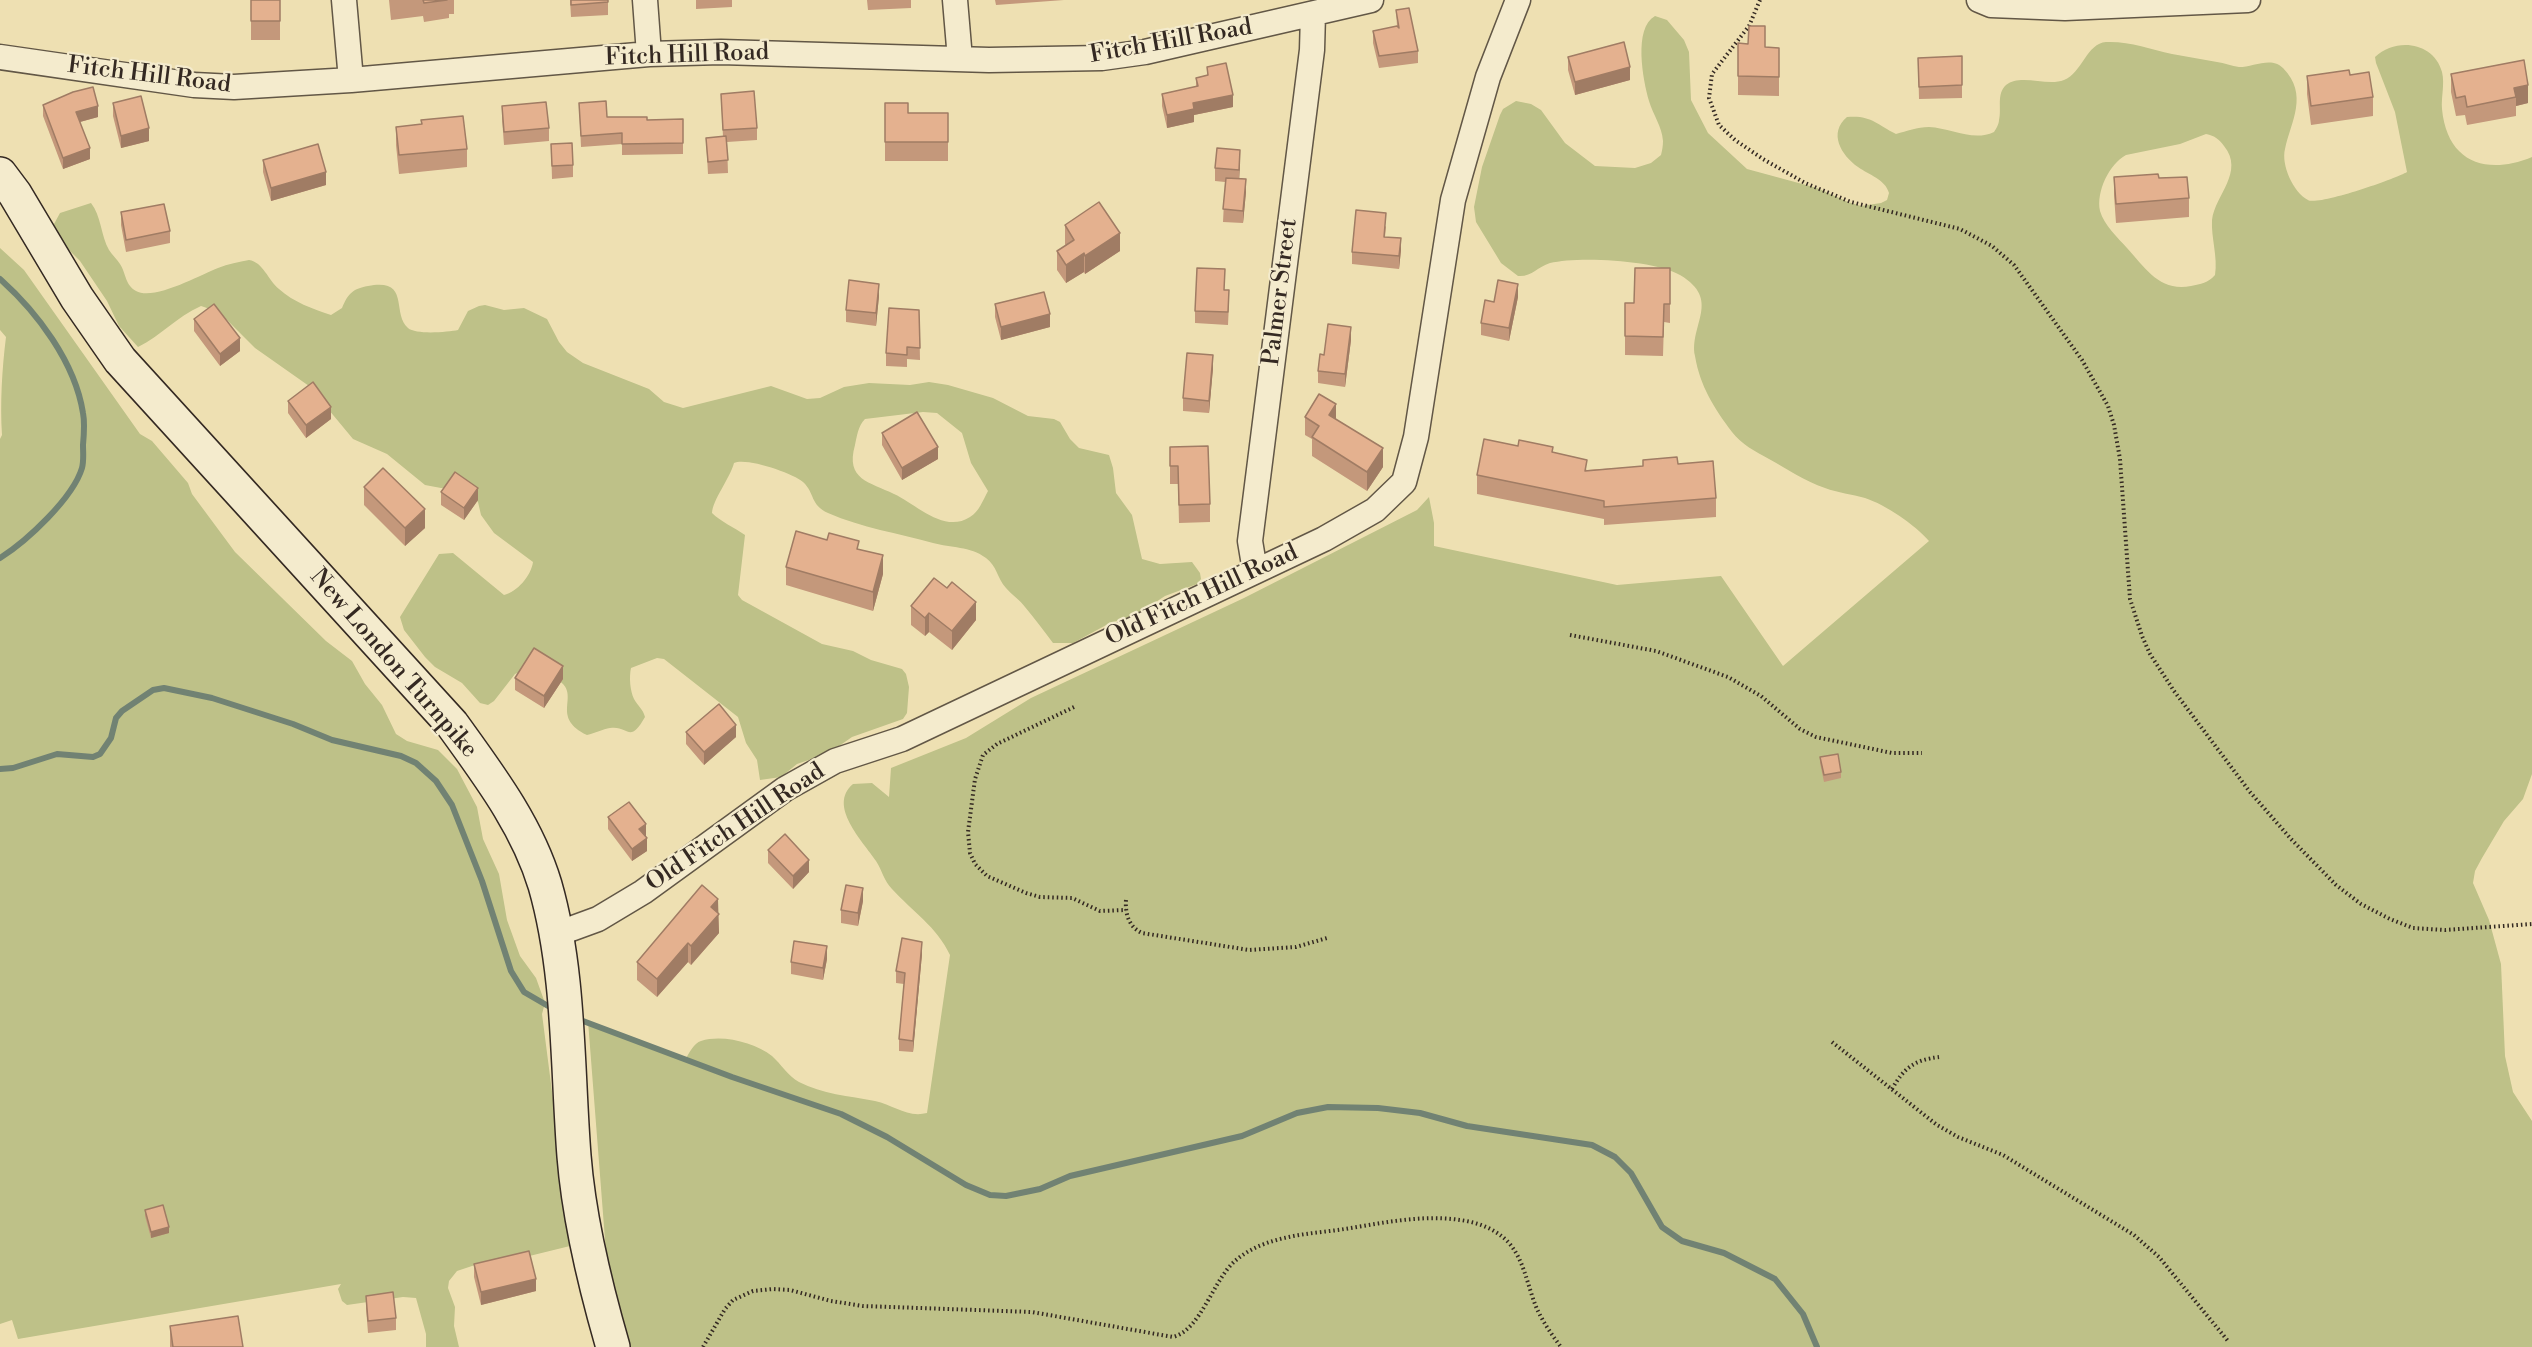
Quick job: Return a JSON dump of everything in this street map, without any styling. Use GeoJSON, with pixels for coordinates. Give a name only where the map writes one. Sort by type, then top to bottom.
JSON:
{"type":"FeatureCollection","features":[{"type":"Feature","properties":{"kind":"main road","name":"New London Turnpike"},"geometry":{"type":"LineString","coordinates":[[0,174],[15,194],[77,298],[120,360],[452,724],[497,787],[524,834],[544,883],[557,934],[564,992],[574,1158],[586,1234],[613,1347]]}},
{"type":"Feature","properties":{"kind":"street"},"geometry":{"type":"LineString","coordinates":[[344,0],[351,80]]}},
{"type":"Feature","properties":{"kind":"street"},"geometry":{"type":"LineString","coordinates":[[645,0],[648,54]]}},
{"type":"Feature","properties":{"kind":"street"},"geometry":{"type":"LineString","coordinates":[[955,0],[960,59]]}},
{"type":"Feature","properties":{"kind":"street","name":"Fitch Hill Road"},"geometry":{"type":"LineString","coordinates":[[0,57],[194,85],[234,87],[351,80],[648,54],[721,52],[960,59],[1102,58],[1145,52],[1371,0]]}},
{"type":"Feature","properties":{"kind":"street","name":"Old Fitch Hill Road"},"geometry":{"type":"LineString","coordinates":[[557,934],[598,919],[643,892],[785,789],[835,762],[902,739],[1324,539],[1376,510],[1404,482],[1416,437],[1453,200],[1488,77],[1518,0]]}},
{"type":"Feature","properties":{"kind":"street"},"geometry":{"type":"LineString","coordinates":[[1979,0],[1990,5],[2065,8],[2248,0]]}},
{"type":"Feature","properties":{"kind":"street","name":"Palmer Street"},"geometry":{"type":"LineString","coordinates":[[1255,571],[1250,541],[1312,50],[1313,14]]}},
{"type":"Feature","properties":{"kind":"path"},"geometry":{"type":"LineString","coordinates":[[1760,0],[1749,26],[1712,74],[1709,98],[1719,125],[1735,140],[1805,183],[1851,202],[1959,229],[1992,246],[2014,265],[2082,360],[2108,406],[2120,459],[2130,599],[2150,654],[2174,691],[2250,792],[2336,885],[2361,904],[2390,919],[2413,928],[2445,930],[2532,924]]}},
{"type":"Feature","properties":{"kind":"path"},"geometry":{"type":"LineString","coordinates":[[1570,635],[1656,651],[1728,677],[1761,696],[1800,729],[1816,737],[1892,753],[1922,753]]}},
{"type":"Feature","properties":{"kind":"path"},"geometry":{"type":"LineString","coordinates":[[1074,707],[997,744],[983,755],[973,789],[968,832],[970,853],[975,864],[987,876],[1026,893],[1040,897],[1072,898],[1100,911],[1126,910]]}},
{"type":"Feature","properties":{"kind":"path"},"geometry":{"type":"LineString","coordinates":[[1126,900],[1126,910],[1131,924],[1142,933],[1238,949],[1296,947],[1327,938]]}},
{"type":"Feature","properties":{"kind":"path"},"geometry":{"type":"LineString","coordinates":[[1832,1042],[1944,1130],[2003,1155],[2134,1235],[2159,1257],[2228,1341]]}},
{"type":"Feature","properties":{"kind":"path"},"geometry":{"type":"LineString","coordinates":[[1892,1089],[1900,1074],[1909,1065],[1939,1057]]}},
{"type":"Feature","properties":{"kind":"path"},"geometry":{"type":"LineString","coordinates":[[703,1347],[725,1309],[733,1300],[753,1291],[773,1289],[789,1290],[831,1301],[863,1306],[1032,1312],[1173,1336],[1184,1332],[1192,1324],[1231,1265],[1247,1252],[1260,1246],[1296,1236],[1402,1220],[1443,1218],[1476,1223],[1489,1228],[1506,1240],[1519,1260],[1542,1318],[1561,1347]]}},
{"type":"Feature","properties":{"kind":"green space"},"geometry":{"type":"Polygon","coordinates":[[[1655,16],[1667,20],[1684,40],[1689,52],[1691,100],[1708,133],[1747,169],[1817,188],[1861,206],[1881,203],[1887,200],[1889,193],[1884,184],[1858,167],[1842,150],[1838,130],[1847,117],[1868,119],[1896,134],[1929,127],[1970,135],[1986,135],[1994,132],[1998,125],[2000,97],[2006,85],[2019,80],[2057,82],[2064,80],[2075,71],[2094,47],[2106,42],[2131,44],[2239,67],[2268,62],[2283,68],[2291,78],[2297,98],[2285,149],[2285,163],[2293,185],[2308,200],[2315,201],[2341,196],[2407,172],[2395,112],[2375,57],[2393,47],[2403,45],[2423,49],[2438,62],[2443,77],[2442,109],[2445,127],[2452,142],[2461,152],[2472,160],[2499,165],[2515,163],[2532,157],[2532,774],[2523,799],[2504,821],[2482,858],[2475,871],[2473,883],[2489,920],[2501,964],[2505,1056],[2513,1092],[2532,1121],[2532,1347],[626,1347],[607,1265],[588,1021],[686,1058],[694,1046],[701,1041],[729,1039],[738,1041],[765,1051],[795,1079],[808,1086],[875,1101],[913,1114],[927,1113],[950,955],[931,928],[889,886],[876,861],[856,834],[845,813],[844,802],[846,793],[853,784],[872,783],[889,797],[891,768],[966,738],[1031,698],[1244,598],[1417,510],[1429,497],[1434,523],[1434,546],[1617,585],[1721,576],[1783,666],[1929,541],[1908,522],[1882,505],[1810,482],[1754,451],[1736,436],[1714,405],[1700,377],[1694,345],[1702,303],[1692,284],[1680,275],[1635,263],[1579,260],[1550,263],[1527,275],[1518,276],[1501,263],[1476,222],[1474,207],[1482,167],[1503,109],[1516,101],[1531,104],[1541,110],[1565,143],[1595,166],[1635,168],[1651,163],[1661,155],[1662,136],[1649,101],[1642,68],[1642,43],[1648,22],[1655,16]],[[2206,134],[2180,144],[2126,155],[2114,165],[2102,187],[2100,211],[2108,226],[2147,271],[2171,286],[2198,285],[2215,275],[2212,220],[2227,183],[2231,165],[2230,156],[2220,141],[2206,134]]]}},
{"type":"Feature","properties":{"kind":"green space"},"geometry":{"type":"Polygon","coordinates":[[[91,203],[97,213],[109,250],[120,264],[130,286],[136,291],[154,293],[165,290],[222,267],[249,260],[258,264],[275,285],[290,298],[331,315],[342,308],[349,296],[358,289],[381,285],[390,287],[398,298],[403,322],[408,328],[418,332],[458,330],[468,311],[479,306],[485,305],[504,310],[524,308],[547,319],[567,352],[583,363],[649,389],[664,402],[683,408],[771,386],[807,399],[820,398],[844,387],[869,383],[910,385],[929,382],[993,398],[1028,416],[1054,419],[1060,422],[1070,439],[1079,448],[1109,455],[1116,493],[1132,515],[1142,559],[1160,564],[1192,562],[1200,573],[1201,579],[1197,584],[1165,596],[1136,615],[1110,623],[1073,643],[1053,643],[1023,604],[1008,591],[990,561],[980,554],[854,523],[822,510],[815,503],[807,486],[790,474],[748,462],[734,463],[712,513],[745,535],[738,595],[742,600],[822,644],[853,651],[871,660],[902,669],[906,674],[909,687],[907,713],[903,719],[852,737],[829,753],[797,764],[781,777],[760,780],[757,760],[746,743],[738,717],[664,659],[657,658],[631,668],[630,680],[634,699],[645,717],[632,732],[610,728],[587,735],[576,729],[570,722],[567,690],[563,684],[534,666],[515,674],[494,701],[488,705],[480,703],[462,683],[435,667],[425,657],[404,630],[400,617],[439,554],[453,553],[504,595],[514,591],[523,583],[533,562],[494,533],[481,515],[478,502],[468,492],[462,488],[425,485],[387,454],[353,439],[309,386],[255,348],[225,318],[213,310],[201,306],[138,347],[119,326],[107,301],[80,261],[56,237],[54,224],[60,213],[91,203]],[[923,412],[865,419],[857,435],[853,457],[854,466],[857,473],[868,482],[894,494],[930,516],[950,522],[960,521],[976,512],[988,491],[971,463],[962,433],[937,413],[923,412]]]}},
{"type":"Feature","properties":{"kind":"green space"},"geometry":{"type":"Polygon","coordinates":[[[0,248],[24,270],[140,434],[152,441],[188,483],[192,494],[235,552],[326,641],[352,661],[365,684],[382,705],[396,734],[407,741],[438,750],[457,769],[477,807],[483,839],[499,874],[507,920],[520,956],[536,978],[545,1003],[542,1014],[571,1239],[570,1246],[501,1263],[475,1265],[457,1271],[449,1281],[448,1288],[455,1307],[454,1326],[459,1347],[426,1347],[426,1334],[416,1298],[403,1297],[347,1305],[342,1301],[338,1289],[341,1284],[18,1339],[12,1320],[0,1324],[0,439],[6,337],[0,330],[0,248]]]}},
{"type":"Feature","properties":{"kind":"building"},"geometry":{"type":"Polygon","coordinates":[[[251,0],[280,0],[280,21],[251,21],[251,0]]]}},
{"type":"Feature","properties":{"kind":"building"},"geometry":{"type":"Polygon","coordinates":[[[423,0],[447,0],[424,3],[423,0]]]}},
{"type":"Feature","properties":{"kind":"building"},"geometry":{"type":"Polygon","coordinates":[[[571,0],[608,0],[608,2],[571,5],[571,0]]]}},
{"type":"Feature","properties":{"kind":"building"},"geometry":{"type":"Polygon","coordinates":[[[1409,8],[1418,51],[1379,56],[1373,31],[1397,26],[1399,28],[1396,10],[1409,8]]]}},
{"type":"Feature","properties":{"kind":"building"},"geometry":{"type":"Polygon","coordinates":[[[1749,26],[1765,26],[1765,47],[1779,48],[1779,77],[1738,76],[1738,43],[1748,44],[1749,26]]]}},
{"type":"Feature","properties":{"kind":"building"},"geometry":{"type":"Polygon","coordinates":[[[1624,42],[1630,67],[1575,82],[1568,57],[1624,42]]]}},
{"type":"Feature","properties":{"kind":"building"},"geometry":{"type":"Polygon","coordinates":[[[1962,56],[1962,85],[1919,87],[1918,58],[1962,56]]]}},
{"type":"Feature","properties":{"kind":"building"},"geometry":{"type":"Polygon","coordinates":[[[2524,60],[2528,85],[2514,88],[2516,97],[2467,107],[2465,96],[2456,98],[2451,74],[2524,60]]]}},
{"type":"Feature","properties":{"kind":"building"},"geometry":{"type":"Polygon","coordinates":[[[1226,63],[1233,95],[1193,103],[1194,109],[1167,115],[1162,94],[1198,86],[1196,78],[1208,75],[1207,67],[1226,63]]]}},
{"type":"Feature","properties":{"kind":"building"},"geometry":{"type":"Polygon","coordinates":[[[2349,70],[2350,75],[2369,72],[2373,97],[2311,106],[2307,76],[2349,70]]]}},
{"type":"Feature","properties":{"kind":"building"},"geometry":{"type":"Polygon","coordinates":[[[93,87],[98,106],[76,112],[90,148],[63,158],[43,105],[73,92],[93,87]]]}},
{"type":"Feature","properties":{"kind":"building"},"geometry":{"type":"Polygon","coordinates":[[[754,91],[757,128],[723,130],[721,94],[754,91]]]}},
{"type":"Feature","properties":{"kind":"building"},"geometry":{"type":"Polygon","coordinates":[[[141,96],[149,128],[121,136],[113,103],[141,96]]]}},
{"type":"Feature","properties":{"kind":"building"},"geometry":{"type":"Polygon","coordinates":[[[606,101],[607,117],[647,117],[647,120],[683,119],[683,143],[622,144],[622,133],[581,136],[579,103],[606,101]]]}},
{"type":"Feature","properties":{"kind":"building"},"geometry":{"type":"Polygon","coordinates":[[[546,102],[549,128],[504,132],[502,106],[546,102]]]}},
{"type":"Feature","properties":{"kind":"building"},"geometry":{"type":"Polygon","coordinates":[[[885,103],[908,103],[908,113],[948,113],[948,142],[885,142],[885,103]]]}},
{"type":"Feature","properties":{"kind":"building"},"geometry":{"type":"Polygon","coordinates":[[[463,116],[467,149],[399,155],[396,127],[422,124],[421,120],[463,116]]]}},
{"type":"Feature","properties":{"kind":"building"},"geometry":{"type":"Polygon","coordinates":[[[726,136],[728,160],[708,162],[706,138],[726,136]]]}},
{"type":"Feature","properties":{"kind":"building"},"geometry":{"type":"Polygon","coordinates":[[[572,143],[573,165],[552,166],[551,144],[572,143]]]}},
{"type":"Feature","properties":{"kind":"building"},"geometry":{"type":"Polygon","coordinates":[[[318,144],[326,172],[271,188],[263,160],[318,144]]]}},
{"type":"Feature","properties":{"kind":"building"},"geometry":{"type":"Polygon","coordinates":[[[1217,148],[1240,150],[1239,170],[1215,168],[1217,148]]]}},
{"type":"Feature","properties":{"kind":"building"},"geometry":{"type":"Polygon","coordinates":[[[2158,174],[2159,178],[2187,177],[2189,198],[2116,204],[2114,177],[2158,174]]]}},
{"type":"Feature","properties":{"kind":"building"},"geometry":{"type":"Polygon","coordinates":[[[1226,178],[1246,179],[1243,211],[1223,209],[1226,178]]]}},
{"type":"Feature","properties":{"kind":"building"},"geometry":{"type":"Polygon","coordinates":[[[1099,202],[1120,233],[1085,256],[1084,253],[1066,265],[1057,251],[1074,240],[1065,225],[1099,202]]]}},
{"type":"Feature","properties":{"kind":"building"},"geometry":{"type":"Polygon","coordinates":[[[164,204],[170,231],[126,240],[121,212],[164,204]]]}},
{"type":"Feature","properties":{"kind":"building"},"geometry":{"type":"Polygon","coordinates":[[[1356,210],[1386,213],[1384,237],[1401,238],[1399,256],[1352,252],[1356,210]]]}},
{"type":"Feature","properties":{"kind":"building"},"geometry":{"type":"Polygon","coordinates":[[[1197,268],[1225,269],[1224,290],[1229,290],[1228,312],[1195,311],[1197,268]]]}},
{"type":"Feature","properties":{"kind":"building"},"geometry":{"type":"Polygon","coordinates":[[[1635,268],[1670,268],[1670,304],[1664,304],[1663,337],[1625,336],[1625,303],[1634,303],[1635,268]]]}},
{"type":"Feature","properties":{"kind":"building"},"geometry":{"type":"Polygon","coordinates":[[[849,280],[879,284],[876,313],[846,310],[849,280]]]}},
{"type":"Feature","properties":{"kind":"building"},"geometry":{"type":"Polygon","coordinates":[[[1498,280],[1518,284],[1509,328],[1481,323],[1485,300],[1494,302],[1498,280]]]}},
{"type":"Feature","properties":{"kind":"building"},"geometry":{"type":"Polygon","coordinates":[[[1044,292],[1050,314],[1001,327],[995,304],[1044,292]]]}},
{"type":"Feature","properties":{"kind":"building"},"geometry":{"type":"Polygon","coordinates":[[[214,304],[240,338],[220,354],[194,319],[214,304]]]}},
{"type":"Feature","properties":{"kind":"building"},"geometry":{"type":"Polygon","coordinates":[[[889,308],[919,310],[920,348],[907,347],[907,355],[886,353],[889,308]]]}},
{"type":"Feature","properties":{"kind":"building"},"geometry":{"type":"Polygon","coordinates":[[[1328,324],[1351,327],[1345,374],[1318,371],[1320,354],[1324,355],[1328,324]]]}},
{"type":"Feature","properties":{"kind":"building"},"geometry":{"type":"Polygon","coordinates":[[[1187,353],[1213,355],[1209,401],[1183,398],[1187,353]]]}},
{"type":"Feature","properties":{"kind":"building"},"geometry":{"type":"Polygon","coordinates":[[[313,382],[331,407],[306,425],[288,401],[313,382]]]}},
{"type":"Feature","properties":{"kind":"building"},"geometry":{"type":"Polygon","coordinates":[[[1319,394],[1336,404],[1329,415],[1383,448],[1367,472],[1312,437],[1319,426],[1305,417],[1319,394]]]}},
{"type":"Feature","properties":{"kind":"building"},"geometry":{"type":"Polygon","coordinates":[[[917,412],[938,447],[902,468],[882,433],[917,412]]]}},
{"type":"Feature","properties":{"kind":"building"},"geometry":{"type":"Polygon","coordinates":[[[1484,439],[1518,446],[1519,440],[1553,447],[1552,452],[1587,460],[1585,471],[1643,466],[1643,460],[1677,457],[1678,464],[1713,461],[1716,498],[1604,507],[1604,501],[1477,475],[1484,439]]]}},
{"type":"Feature","properties":{"kind":"building"},"geometry":{"type":"Polygon","coordinates":[[[1208,446],[1210,504],[1179,505],[1178,466],[1170,466],[1170,447],[1208,446]]]}},
{"type":"Feature","properties":{"kind":"building"},"geometry":{"type":"Polygon","coordinates":[[[383,468],[425,509],[405,528],[364,487],[383,468]]]}},
{"type":"Feature","properties":{"kind":"building"},"geometry":{"type":"Polygon","coordinates":[[[455,472],[478,488],[464,508],[441,492],[455,472]]]}},
{"type":"Feature","properties":{"kind":"building"},"geometry":{"type":"Polygon","coordinates":[[[796,531],[827,540],[829,533],[859,541],[857,549],[883,555],[873,592],[786,567],[796,531]]]}},
{"type":"Feature","properties":{"kind":"building"},"geometry":{"type":"Polygon","coordinates":[[[934,578],[947,588],[952,582],[976,602],[952,631],[929,613],[925,618],[911,606],[934,578]]]}},
{"type":"Feature","properties":{"kind":"building"},"geometry":{"type":"Polygon","coordinates":[[[534,648],[563,666],[544,696],[515,678],[534,648]]]}},
{"type":"Feature","properties":{"kind":"building"},"geometry":{"type":"Polygon","coordinates":[[[719,704],[736,725],[704,752],[686,732],[719,704]]]}},
{"type":"Feature","properties":{"kind":"building"},"geometry":{"type":"Polygon","coordinates":[[[1838,754],[1841,772],[1824,775],[1820,757],[1838,754]]]}},
{"type":"Feature","properties":{"kind":"building"},"geometry":{"type":"Polygon","coordinates":[[[629,802],[646,824],[639,829],[647,838],[632,849],[608,817],[629,802]]]}},
{"type":"Feature","properties":{"kind":"building"},"geometry":{"type":"Polygon","coordinates":[[[785,834],[809,860],[793,876],[768,850],[785,834]]]}},
{"type":"Feature","properties":{"kind":"building"},"geometry":{"type":"Polygon","coordinates":[[[702,885],[718,899],[711,907],[719,914],[691,946],[688,943],[657,979],[637,962],[702,885]]]}},
{"type":"Feature","properties":{"kind":"building"},"geometry":{"type":"Polygon","coordinates":[[[846,885],[863,888],[858,913],[841,910],[846,885]]]}},
{"type":"Feature","properties":{"kind":"building"},"geometry":{"type":"Polygon","coordinates":[[[902,938],[922,942],[913,1041],[899,1039],[905,973],[896,971],[902,938]]]}},
{"type":"Feature","properties":{"kind":"building"},"geometry":{"type":"Polygon","coordinates":[[[794,941],[827,946],[823,968],[791,962],[794,941]]]}},
{"type":"Feature","properties":{"kind":"building"},"geometry":{"type":"Polygon","coordinates":[[[163,1205],[169,1227],[151,1232],[145,1210],[163,1205]]]}},
{"type":"Feature","properties":{"kind":"building"},"geometry":{"type":"Polygon","coordinates":[[[529,1251],[536,1279],[481,1292],[474,1264],[529,1251]]]}},
{"type":"Feature","properties":{"kind":"building"},"geometry":{"type":"Polygon","coordinates":[[[393,1292],[396,1318],[368,1321],[366,1296],[393,1292]]]}},
{"type":"Feature","properties":{"kind":"building"},"geometry":{"type":"Polygon","coordinates":[[[238,1316],[243,1347],[173,1347],[170,1326],[238,1316]]]}},
{"type":"Feature","properties":{"kind":"waterway"},"geometry":{"type":"LineString","coordinates":[[0,279],[40,322],[63,357],[79,394],[84,425],[83,465],[77,480],[48,518],[0,558]]}},
{"type":"Feature","properties":{"kind":"waterway"},"geometry":{"type":"LineString","coordinates":[[0,769],[13,768],[57,754],[93,757],[100,754],[111,738],[116,718],[122,711],[153,690],[164,688],[212,698],[293,724],[332,740],[401,756],[416,763],[436,781],[452,805],[482,881],[511,971],[524,992],[555,1010]]}},
{"type":"Feature","properties":{"kind":"waterway"},"geometry":{"type":"LineString","coordinates":[[575,1018],[732,1077],[841,1114],[887,1137],[966,1185],[990,1195],[1006,1196],[1040,1189],[1070,1176],[1242,1136],[1297,1113],[1328,1107],[1378,1108],[1420,1113],[1467,1126],[1592,1145],[1615,1157],[1631,1173],[1662,1227],[1682,1241],[1724,1253],[1775,1279],[1803,1314],[1817,1347]]}}]}
